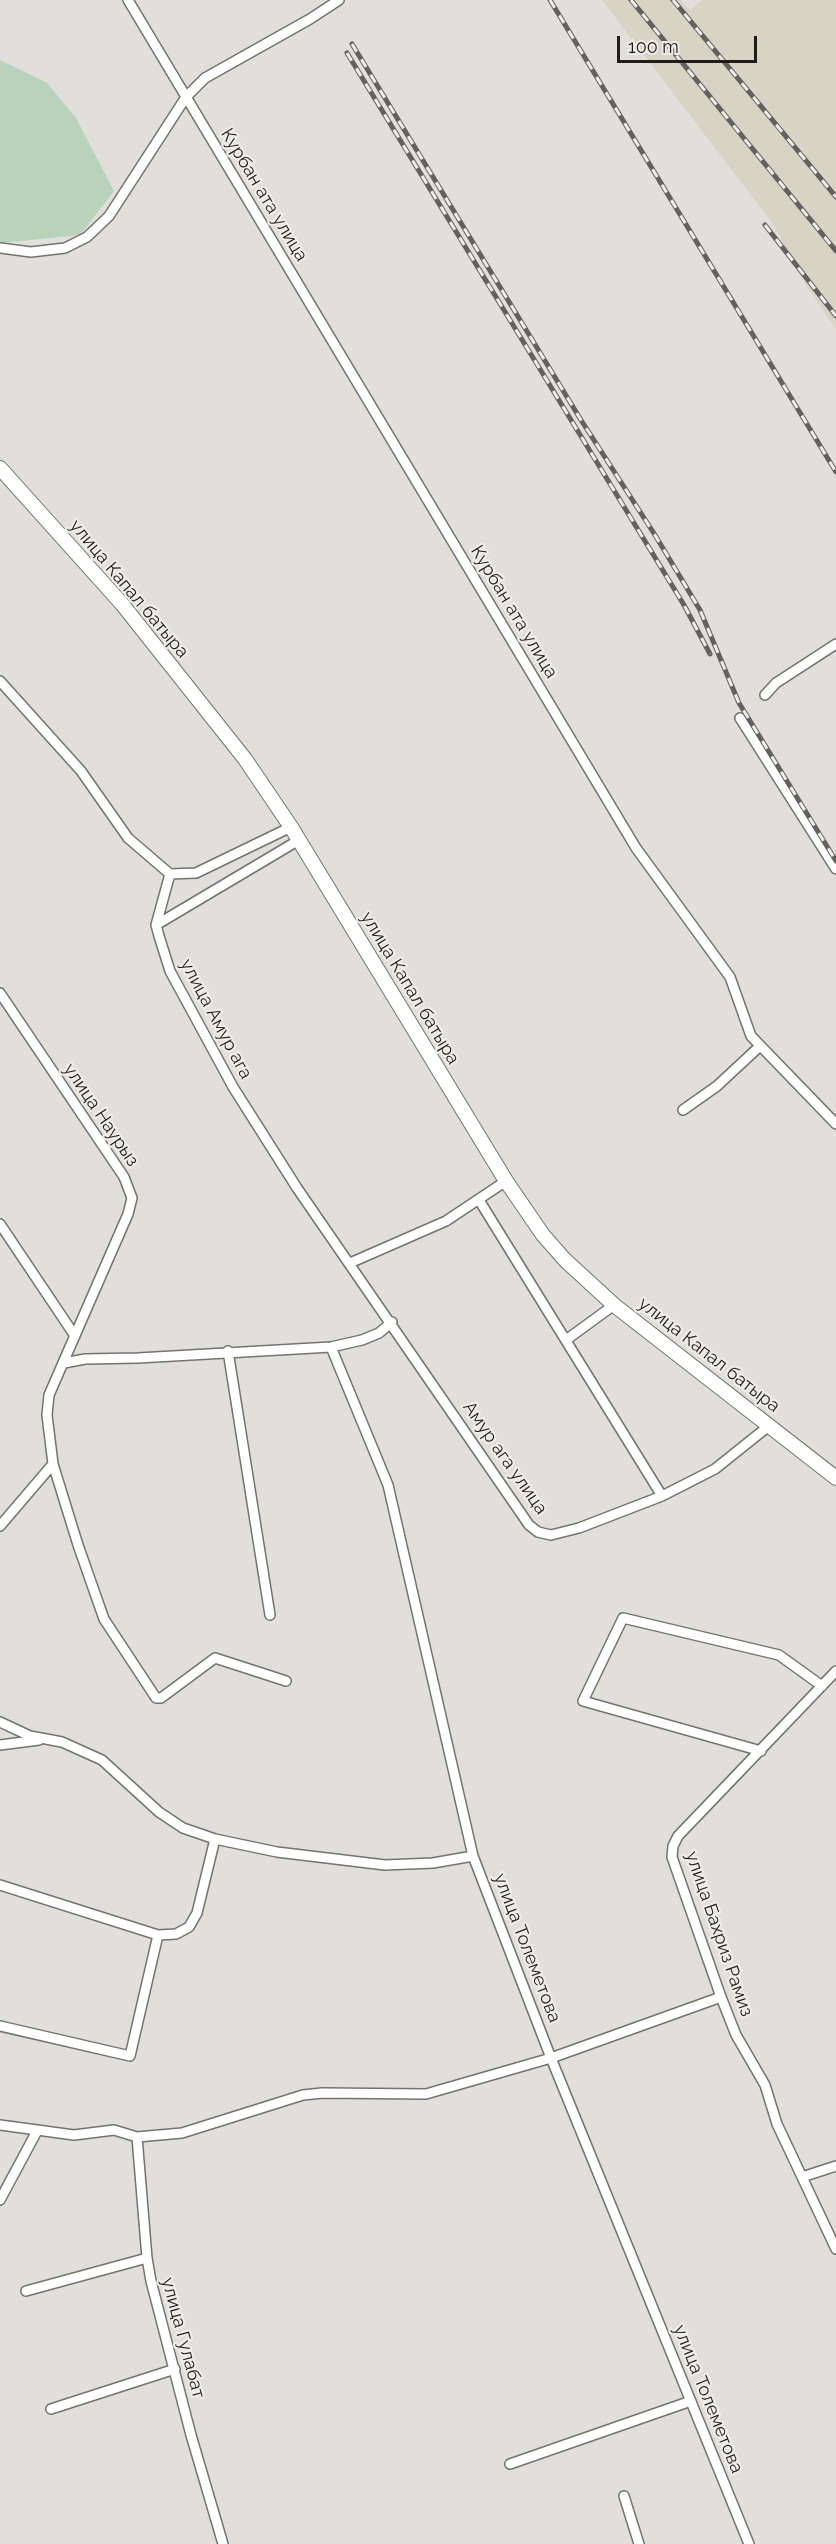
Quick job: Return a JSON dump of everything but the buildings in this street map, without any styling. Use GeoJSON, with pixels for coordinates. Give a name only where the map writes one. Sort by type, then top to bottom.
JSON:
{"type":"FeatureCollection","features":[{"type":"Feature","properties":{"kind":"main road","name":"улица Капал батыра"},"geometry":{"type":"LineString","coordinates":[[0,468],[122,604],[245,759],[291,827],[506,1182],[543,1235],[565,1260],[614,1305],[836,1478]]}},
{"type":"Feature","properties":{"kind":"street","name":"Курбан ата улица"},"geometry":{"type":"LineString","coordinates":[[128,0],[636,848],[730,977],[751,1036],[836,1124]]}},
{"type":"Feature","properties":{"kind":"street"},"geometry":{"type":"LineString","coordinates":[[0,248],[31,252],[54,250],[65,248],[87,237],[109,216],[186,97],[205,78],[310,19],[339,0]]}},
{"type":"Feature","properties":{"kind":"street"},"geometry":{"type":"LineString","coordinates":[[765,695],[776,683],[836,644]]}},
{"type":"Feature","properties":{"kind":"street"},"geometry":{"type":"LineString","coordinates":[[0,681],[81,771],[128,838],[170,874],[196,873],[291,827]]}},
{"type":"Feature","properties":{"kind":"street"},"geometry":{"type":"LineString","coordinates":[[740,717],[836,869]]}},
{"type":"Feature","properties":{"kind":"street"},"geometry":{"type":"LineString","coordinates":[[156,925],[299,840]]}},
{"type":"Feature","properties":{"kind":"street"},"geometry":{"type":"LineString","coordinates":[[156,925],[170,874]]}},
{"type":"Feature","properties":{"kind":"street","name":"улица Амур ага"},"geometry":{"type":"LineString","coordinates":[[156,925],[170,971],[233,1086],[297,1188],[392,1322]]}},
{"type":"Feature","properties":{"kind":"street","name":"улица Наурыз"},"geometry":{"type":"LineString","coordinates":[[0,993],[124,1177],[132,1198],[128,1214],[49,1395],[47,1415],[54,1464],[78,1545],[104,1618],[153,1696],[161,1698],[215,1658],[286,1681]]}},
{"type":"Feature","properties":{"kind":"street"},"geometry":{"type":"LineString","coordinates":[[683,1110],[717,1086],[760,1046]]}},
{"type":"Feature","properties":{"kind":"street"},"geometry":{"type":"LineString","coordinates":[[350,1263],[446,1221],[506,1182]]}},
{"type":"Feature","properties":{"kind":"street"},"geometry":{"type":"LineString","coordinates":[[479,1200],[662,1496],[715,1469],[770,1425]]}},
{"type":"Feature","properties":{"kind":"street"},"geometry":{"type":"LineString","coordinates":[[0,1224],[75,1336]]}},
{"type":"Feature","properties":{"kind":"street"},"geometry":{"type":"LineString","coordinates":[[566,1340],[614,1305]]}},
{"type":"Feature","properties":{"kind":"street"},"geometry":{"type":"LineString","coordinates":[[64,1363],[85,1359],[331,1347],[362,1340],[379,1333],[392,1322]]}},
{"type":"Feature","properties":{"kind":"street","name":"Амур ага улица"},"geometry":{"type":"LineString","coordinates":[[392,1322],[529,1525],[538,1532],[551,1535],[579,1528],[662,1496]]}},
{"type":"Feature","properties":{"kind":"street","name":"улица Толеметова"},"geometry":{"type":"LineString","coordinates":[[331,1347],[387,1485],[473,1856],[551,2058],[749,2544]]}},
{"type":"Feature","properties":{"kind":"street"},"geometry":{"type":"LineString","coordinates":[[228,1351],[270,1615]]}},
{"type":"Feature","properties":{"kind":"street"},"geometry":{"type":"LineString","coordinates":[[0,1526],[54,1464]]}},
{"type":"Feature","properties":{"kind":"street"},"geometry":{"type":"LineString","coordinates":[[761,1751],[583,1701],[623,1618],[779,1656],[822,1686]]}},
{"type":"Feature","properties":{"kind":"street","name":"улица Бахриз Рамиз"},"geometry":{"type":"LineString","coordinates":[[836,1671],[678,1836],[672,1846],[672,1857],[736,2035],[765,2085],[777,2124],[836,2249]]}},
{"type":"Feature","properties":{"kind":"street"},"geometry":{"type":"LineString","coordinates":[[0,1722],[30,1736],[62,1742],[102,1760],[167,1817],[183,1828],[215,1839],[278,1852],[385,1866],[434,1863],[473,1856]]}},
{"type":"Feature","properties":{"kind":"street"},"geometry":{"type":"LineString","coordinates":[[0,1745],[48,1739]]}},
{"type":"Feature","properties":{"kind":"street"},"geometry":{"type":"LineString","coordinates":[[0,1885],[158,1935],[176,1934],[189,1927],[197,1913],[215,1839]]}},
{"type":"Feature","properties":{"kind":"street"},"geometry":{"type":"LineString","coordinates":[[0,2026],[130,2056],[158,1935]]}},
{"type":"Feature","properties":{"kind":"street"},"geometry":{"type":"LineString","coordinates":[[0,2125],[74,2135],[114,2130],[137,2137],[182,2133],[303,2095],[322,2093],[426,2094],[551,2058],[721,1997]]}},
{"type":"Feature","properties":{"kind":"street"},"geometry":{"type":"LineString","coordinates":[[0,2200],[37,2131]]}},
{"type":"Feature","properties":{"kind":"street","name":"улица Гулабат"},"geometry":{"type":"LineString","coordinates":[[137,2137],[147,2258],[191,2435],[223,2544]]}},
{"type":"Feature","properties":{"kind":"street"},"geometry":{"type":"LineString","coordinates":[[802,2177],[836,2166]]}},
{"type":"Feature","properties":{"kind":"street"},"geometry":{"type":"LineString","coordinates":[[26,2291],[147,2258]]}},
{"type":"Feature","properties":{"kind":"street"},"geometry":{"type":"LineString","coordinates":[[51,2409],[175,2369]]}},
{"type":"Feature","properties":{"kind":"street"},"geometry":{"type":"LineString","coordinates":[[510,2464],[691,2401]]}},
{"type":"Feature","properties":{"kind":"street"},"geometry":{"type":"LineString","coordinates":[[624,2496],[639,2544]]}},
{"type":"Feature","properties":{"kind":"shaded area"},"geometry":{"type":"Polygon","coordinates":[[[602,0],[681,0],[690,10],[702,0],[836,0],[836,329],[808,289],[773,224],[602,0]]]}},
{"type":"Feature","properties":{"kind":"green space"},"geometry":{"type":"Polygon","coordinates":[[[0,60],[47,83],[76,118],[114,191],[80,235],[0,243],[0,60]]]}},
{"type":"Feature","properties":{"kind":"railway"},"geometry":{"type":"LineString","coordinates":[[550,0],[836,472]]}},
{"type":"Feature","properties":{"kind":"railway"},"geometry":{"type":"LineString","coordinates":[[631,0],[836,251]]}},
{"type":"Feature","properties":{"kind":"railway"},"geometry":{"type":"LineString","coordinates":[[673,0],[836,197]]}},
{"type":"Feature","properties":{"kind":"railway"},"geometry":{"type":"LineString","coordinates":[[352,44],[581,420],[700,610],[739,703],[836,861]]}},
{"type":"Feature","properties":{"kind":"railway"},"geometry":{"type":"LineString","coordinates":[[347,53],[684,605],[710,654]]}},
{"type":"Feature","properties":{"kind":"railway"},"geometry":{"type":"LineString","coordinates":[[765,225],[836,316]]}}]}
